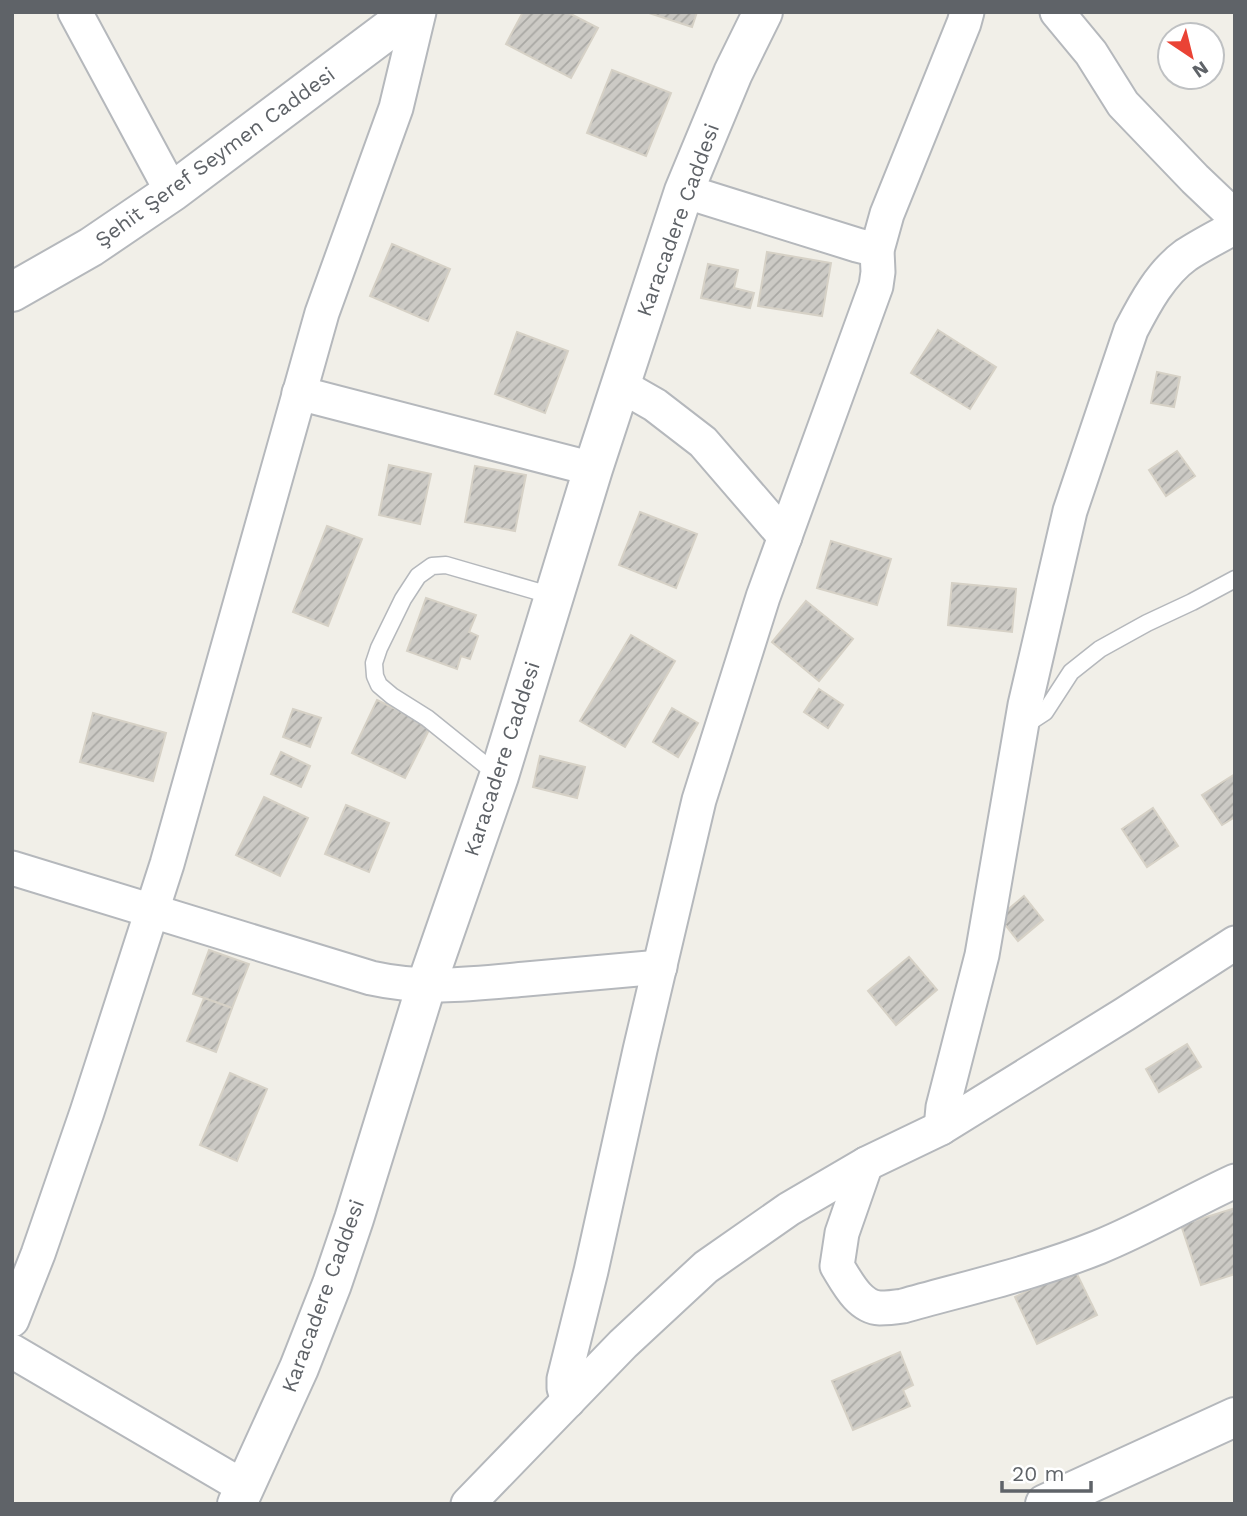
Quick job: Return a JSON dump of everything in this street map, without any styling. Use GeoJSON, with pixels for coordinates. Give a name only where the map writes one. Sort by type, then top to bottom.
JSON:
{"type":"FeatureCollection","features":[{"type":"Feature","properties":{"kind":"street"},"geometry":{"type":"LineString","coordinates":[[75,12],[172,192]]}},
{"type":"Feature","properties":{"kind":"street","name":"Şehit Şeref Seymen Caddesi"},"geometry":{"type":"LineString","coordinates":[[12,292],[90,247],[172,192],[412,12]]}},
{"type":"Feature","properties":{"kind":"street"},"geometry":{"type":"LineString","coordinates":[[12,1320],[87,1112],[170,851],[322,313],[396,108],[419,12]]}},
{"type":"Feature","properties":{"kind":"street","name":"Karacadere Caddesi"},"geometry":{"type":"LineString","coordinates":[[241,1495],[299,1368],[332,1284],[426,986],[499,776],[593,469],[684,191],[733,73],[763,12]]}},
{"type":"Feature","properties":{"kind":"street"},"geometry":{"type":"LineString","coordinates":[[568,1401],[564,1379],[699,800],[763,597],[876,286],[877,250],[887,214],[967,12]]}},
{"type":"Feature","properties":{"kind":"street"},"geometry":{"type":"LineString","coordinates":[[1057,12],[1091,53],[1123,104],[1235,217]]}},
{"type":"Feature","properties":{"kind":"street"},"geometry":{"type":"LineString","coordinates":[[684,191],[877,250]]}},
{"type":"Feature","properties":{"kind":"street"},"geometry":{"type":"LineString","coordinates":[[941,1128],[943,1107],[982,955],[1025,705],[1070,511],[1131,330],[1145,302],[1170,269],[1186,256],[1235,228]]}},
{"type":"Feature","properties":{"kind":"street"},"geometry":{"type":"LineString","coordinates":[[620,386],[655,405],[703,442],[785,537]]}},
{"type":"Feature","properties":{"kind":"street"},"geometry":{"type":"LineString","coordinates":[[299,393],[593,469]]}},
{"type":"Feature","properties":{"kind":"street"},"geometry":{"type":"LineString","coordinates":[[12,868],[396,984],[477,984],[660,967]]}},
{"type":"Feature","properties":{"kind":"street"},"geometry":{"type":"LineString","coordinates":[[468,1504],[623,1344],[706,1267],[789,1209],[866,1164],[941,1128],[1235,943]]}},
{"type":"Feature","properties":{"kind":"street"},"geometry":{"type":"LineString","coordinates":[[866,1164],[842,1233],[837,1266],[850,1288],[863,1301],[878,1308],[903,1306],[1071,1258],[1134,1232],[1235,1181]]}},
{"type":"Feature","properties":{"kind":"street"},"geometry":{"type":"LineString","coordinates":[[12,1351],[241,1495]]}},
{"type":"Feature","properties":{"kind":"street"},"geometry":{"type":"LineString","coordinates":[[1045,1504],[1235,1417]]}},
{"type":"Feature","properties":{"kind":"lane"},"geometry":{"type":"LineString","coordinates":[[499,776],[427,718],[379,685],[374,663],[403,599],[418,576],[432,566],[446,565],[553,596]]}},
{"type":"Feature","properties":{"kind":"lane"},"geometry":{"type":"LineString","coordinates":[[1022,727],[1045,712],[1071,672],[1100,649],[1235,579]]}},
{"type":"Feature","properties":{"kind":"building"},"geometry":{"type":"Polygon","coordinates":[[[523,12],[567,12],[598,28],[571,78],[506,44],[523,12]]]}},
{"type":"Feature","properties":{"kind":"building"},"geometry":{"type":"Polygon","coordinates":[[[646,12],[697,12],[692,27],[646,12]]]}},
{"type":"Feature","properties":{"kind":"building"},"geometry":{"type":"Polygon","coordinates":[[[612,70],[671,93],[646,156],[587,133],[612,70]]]}},
{"type":"Feature","properties":{"kind":"building"},"geometry":{"type":"Polygon","coordinates":[[[392,244],[450,269],[428,321],[370,296],[392,244]]]}},
{"type":"Feature","properties":{"kind":"building"},"geometry":{"type":"Polygon","coordinates":[[[767,252],[831,263],[822,316],[758,306],[767,252]]]}},
{"type":"Feature","properties":{"kind":"building"},"geometry":{"type":"Polygon","coordinates":[[[708,264],[738,270],[734,288],[754,293],[750,308],[701,298],[708,264]]]}},
{"type":"Feature","properties":{"kind":"building"},"geometry":{"type":"Polygon","coordinates":[[[938,330],[996,367],[970,409],[911,373],[938,330]]]}},
{"type":"Feature","properties":{"kind":"building"},"geometry":{"type":"Polygon","coordinates":[[[517,332],[568,351],[545,413],[495,394],[517,332]]]}},
{"type":"Feature","properties":{"kind":"building"},"geometry":{"type":"Polygon","coordinates":[[[1157,372],[1180,377],[1174,407],[1151,403],[1157,372]]]}},
{"type":"Feature","properties":{"kind":"building"},"geometry":{"type":"Polygon","coordinates":[[[1177,451],[1195,476],[1166,496],[1149,470],[1177,451]]]}},
{"type":"Feature","properties":{"kind":"building"},"geometry":{"type":"Polygon","coordinates":[[[389,465],[431,474],[420,524],[379,515],[389,465]]]}},
{"type":"Feature","properties":{"kind":"building"},"geometry":{"type":"Polygon","coordinates":[[[475,466],[526,475],[515,531],[465,522],[475,466]]]}},
{"type":"Feature","properties":{"kind":"building"},"geometry":{"type":"Polygon","coordinates":[[[640,512],[697,534],[676,588],[619,565],[640,512]]]}},
{"type":"Feature","properties":{"kind":"building"},"geometry":{"type":"Polygon","coordinates":[[[327,526],[362,539],[328,626],[293,612],[327,526]]]}},
{"type":"Feature","properties":{"kind":"building"},"geometry":{"type":"Polygon","coordinates":[[[831,541],[891,559],[877,605],[817,588],[831,541]]]}},
{"type":"Feature","properties":{"kind":"building"},"geometry":{"type":"Polygon","coordinates":[[[952,583],[1016,589],[1012,632],[948,625],[952,583]]]}},
{"type":"Feature","properties":{"kind":"building"},"geometry":{"type":"Polygon","coordinates":[[[426,598],[476,615],[469,632],[478,636],[470,659],[461,656],[457,669],[407,651],[426,598]]]}},
{"type":"Feature","properties":{"kind":"building"},"geometry":{"type":"Polygon","coordinates":[[[806,601],[853,639],[819,681],[772,642],[806,601]]]}},
{"type":"Feature","properties":{"kind":"building"},"geometry":{"type":"Polygon","coordinates":[[[631,635],[675,661],[625,747],[580,721],[631,635]]]}},
{"type":"Feature","properties":{"kind":"building"},"geometry":{"type":"Polygon","coordinates":[[[819,689],[843,705],[828,728],[804,712],[819,689]]]}},
{"type":"Feature","properties":{"kind":"building"},"geometry":{"type":"Polygon","coordinates":[[[377,700],[431,726],[405,778],[352,753],[377,700]]]}},
{"type":"Feature","properties":{"kind":"building"},"geometry":{"type":"Polygon","coordinates":[[[672,708],[698,723],[678,757],[653,742],[672,708]]]}},
{"type":"Feature","properties":{"kind":"building"},"geometry":{"type":"Polygon","coordinates":[[[293,709],[321,718],[310,747],[283,737],[293,709]]]}},
{"type":"Feature","properties":{"kind":"building"},"geometry":{"type":"Polygon","coordinates":[[[93,713],[166,733],[153,781],[80,762],[93,713]]]}},
{"type":"Feature","properties":{"kind":"building"},"geometry":{"type":"Polygon","coordinates":[[[281,752],[310,766],[301,787],[271,774],[281,752]]]}},
{"type":"Feature","properties":{"kind":"building"},"geometry":{"type":"Polygon","coordinates":[[[540,756],[585,767],[577,798],[533,787],[540,756]]]}},
{"type":"Feature","properties":{"kind":"building"},"geometry":{"type":"Polygon","coordinates":[[[1235,774],[1235,817],[1222,825],[1202,795],[1235,774]]]}},
{"type":"Feature","properties":{"kind":"building"},"geometry":{"type":"Polygon","coordinates":[[[264,797],[308,818],[280,876],[236,855],[264,797]]]}},
{"type":"Feature","properties":{"kind":"building"},"geometry":{"type":"Polygon","coordinates":[[[346,805],[389,823],[369,872],[325,854],[346,805]]]}},
{"type":"Feature","properties":{"kind":"building"},"geometry":{"type":"Polygon","coordinates":[[[1153,808],[1178,846],[1147,867],[1122,829],[1153,808]]]}},
{"type":"Feature","properties":{"kind":"building"},"geometry":{"type":"Polygon","coordinates":[[[1024,896],[1043,920],[1018,941],[999,917],[1024,896]]]}},
{"type":"Feature","properties":{"kind":"building"},"geometry":{"type":"Polygon","coordinates":[[[209,950],[249,964],[232,1008],[193,994],[209,950]]]}},
{"type":"Feature","properties":{"kind":"building"},"geometry":{"type":"Polygon","coordinates":[[[909,957],[937,990],[896,1025],[868,991],[909,957]]]}},
{"type":"Feature","properties":{"kind":"building"},"geometry":{"type":"Polygon","coordinates":[[[204,998],[232,1008],[216,1052],[187,1041],[204,998]]]}},
{"type":"Feature","properties":{"kind":"building"},"geometry":{"type":"Polygon","coordinates":[[[1187,1044],[1201,1067],[1159,1092],[1146,1069],[1187,1044]]]}},
{"type":"Feature","properties":{"kind":"building"},"geometry":{"type":"Polygon","coordinates":[[[230,1073],[267,1089],[237,1161],[200,1145],[230,1073]]]}},
{"type":"Feature","properties":{"kind":"building"},"geometry":{"type":"Polygon","coordinates":[[[1235,1208],[1235,1274],[1201,1285],[1181,1225],[1235,1208]]]}},
{"type":"Feature","properties":{"kind":"building"},"geometry":{"type":"Polygon","coordinates":[[[1074,1268],[1097,1315],[1037,1344],[1015,1297],[1074,1268]]]}},
{"type":"Feature","properties":{"kind":"building"},"geometry":{"type":"Polygon","coordinates":[[[900,1352],[913,1385],[903,1390],[910,1406],[853,1430],[832,1381],[900,1352]]]}}]}
